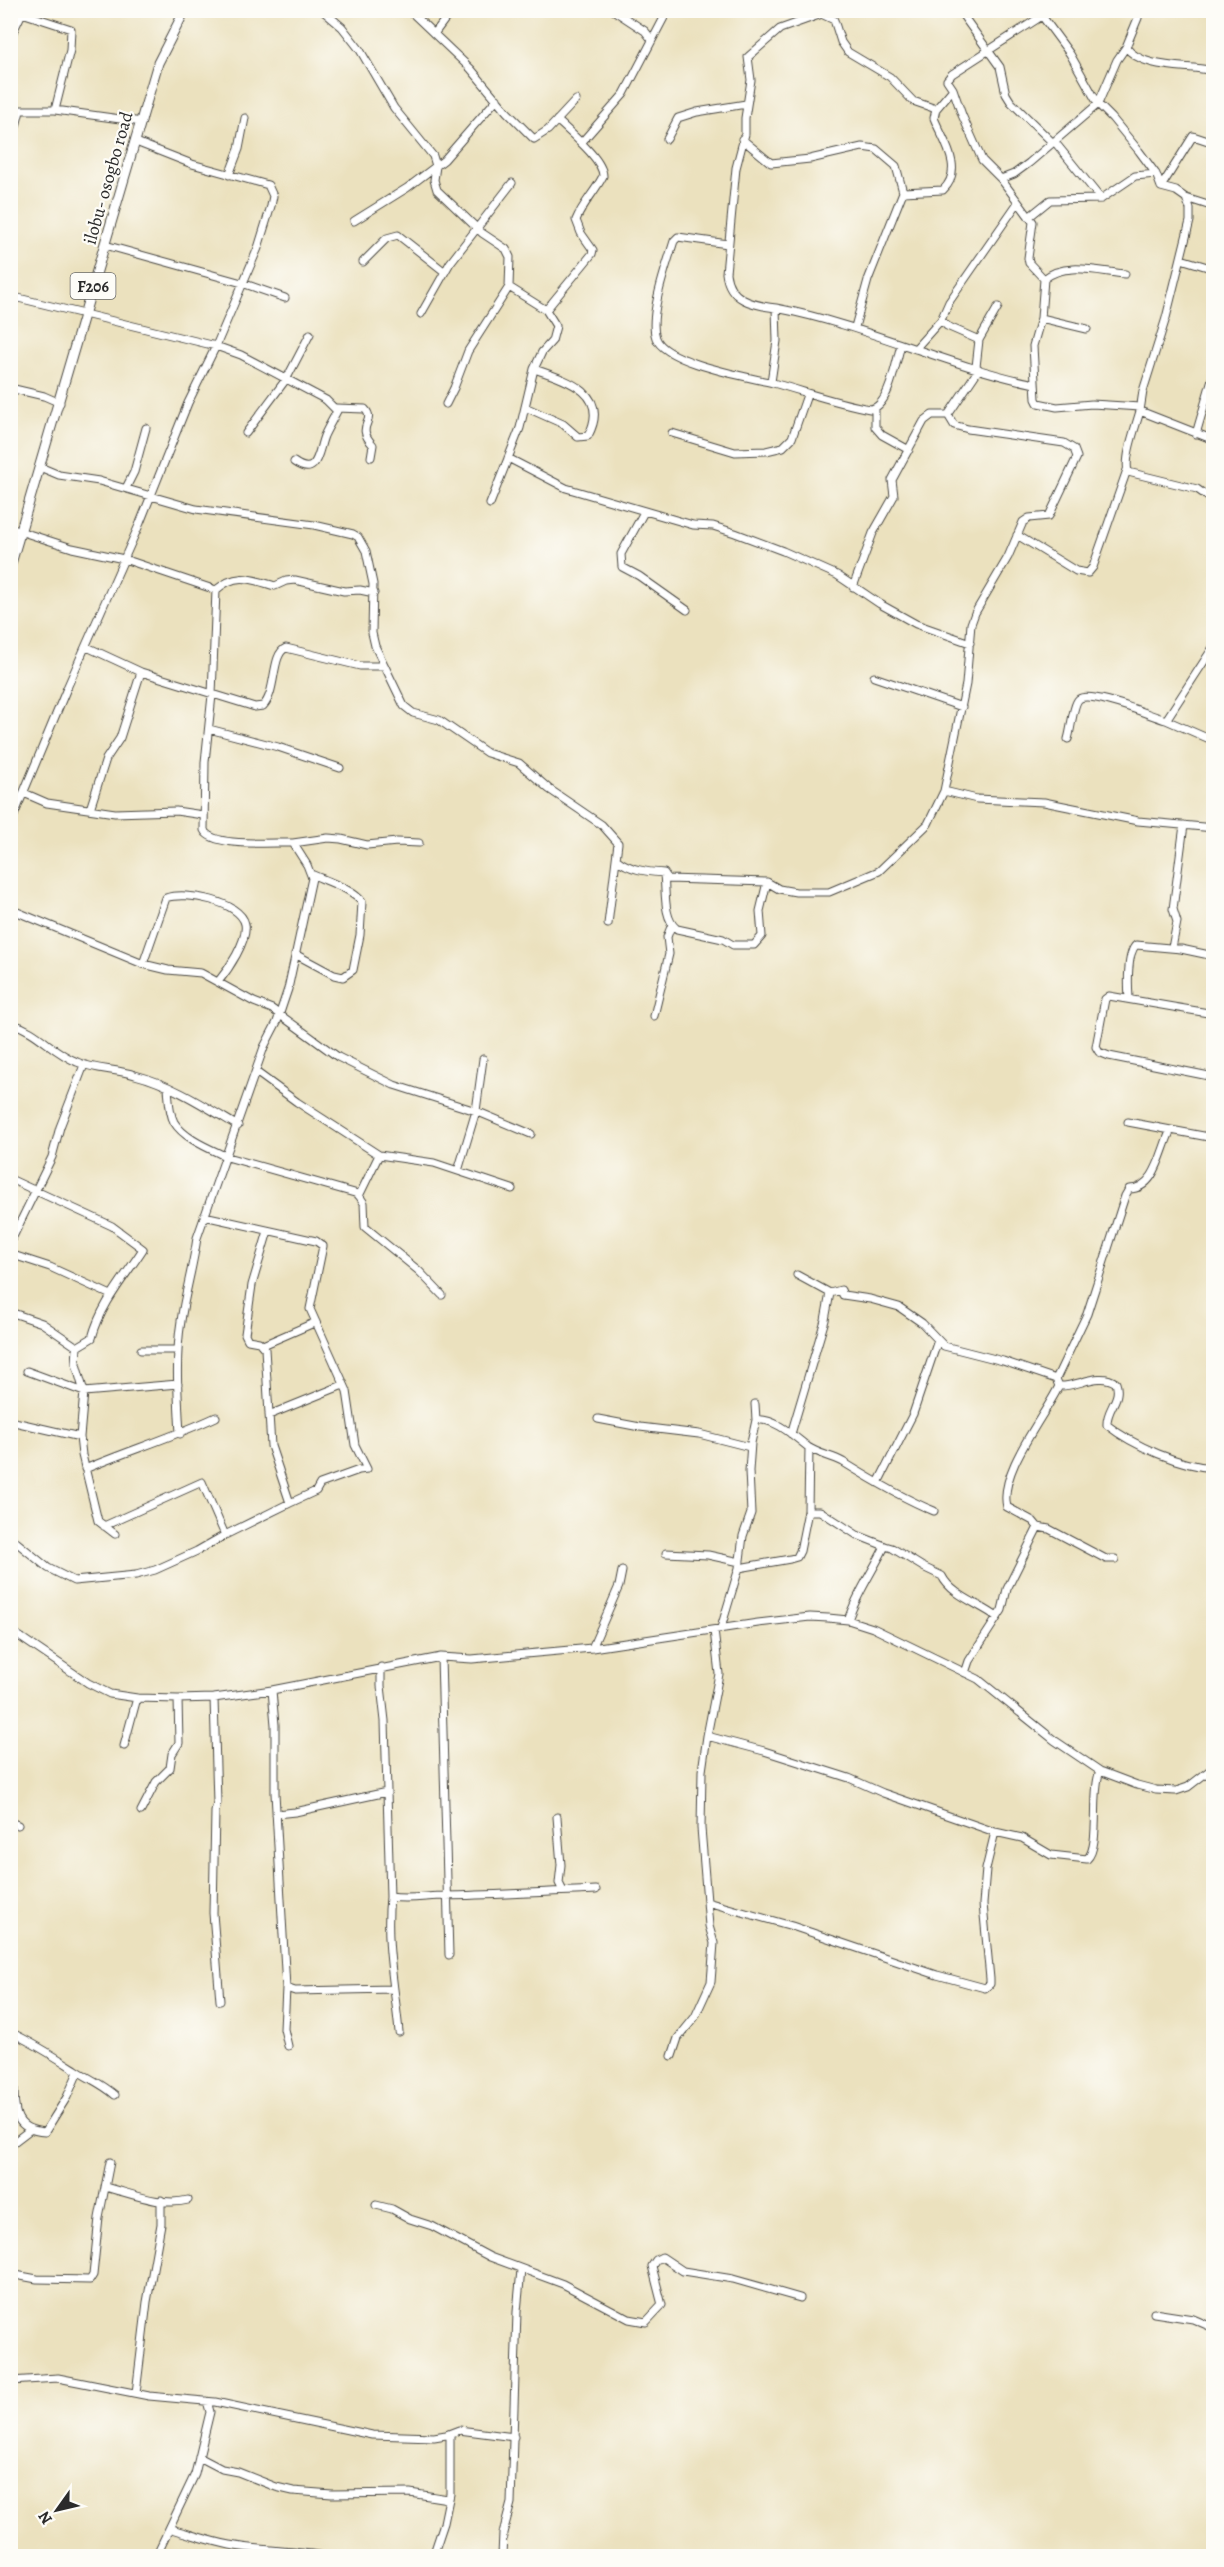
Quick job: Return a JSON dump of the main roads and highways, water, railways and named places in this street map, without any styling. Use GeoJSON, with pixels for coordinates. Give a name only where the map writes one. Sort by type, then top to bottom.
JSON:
{"type":"FeatureCollection","features":[{"type":"Feature","properties":{"kind":"main road","name":"ilobu- osogbo road"},"geometry":{"type":"LineString","coordinates":[[10,567],[158,63],[185,10]]}}]}
